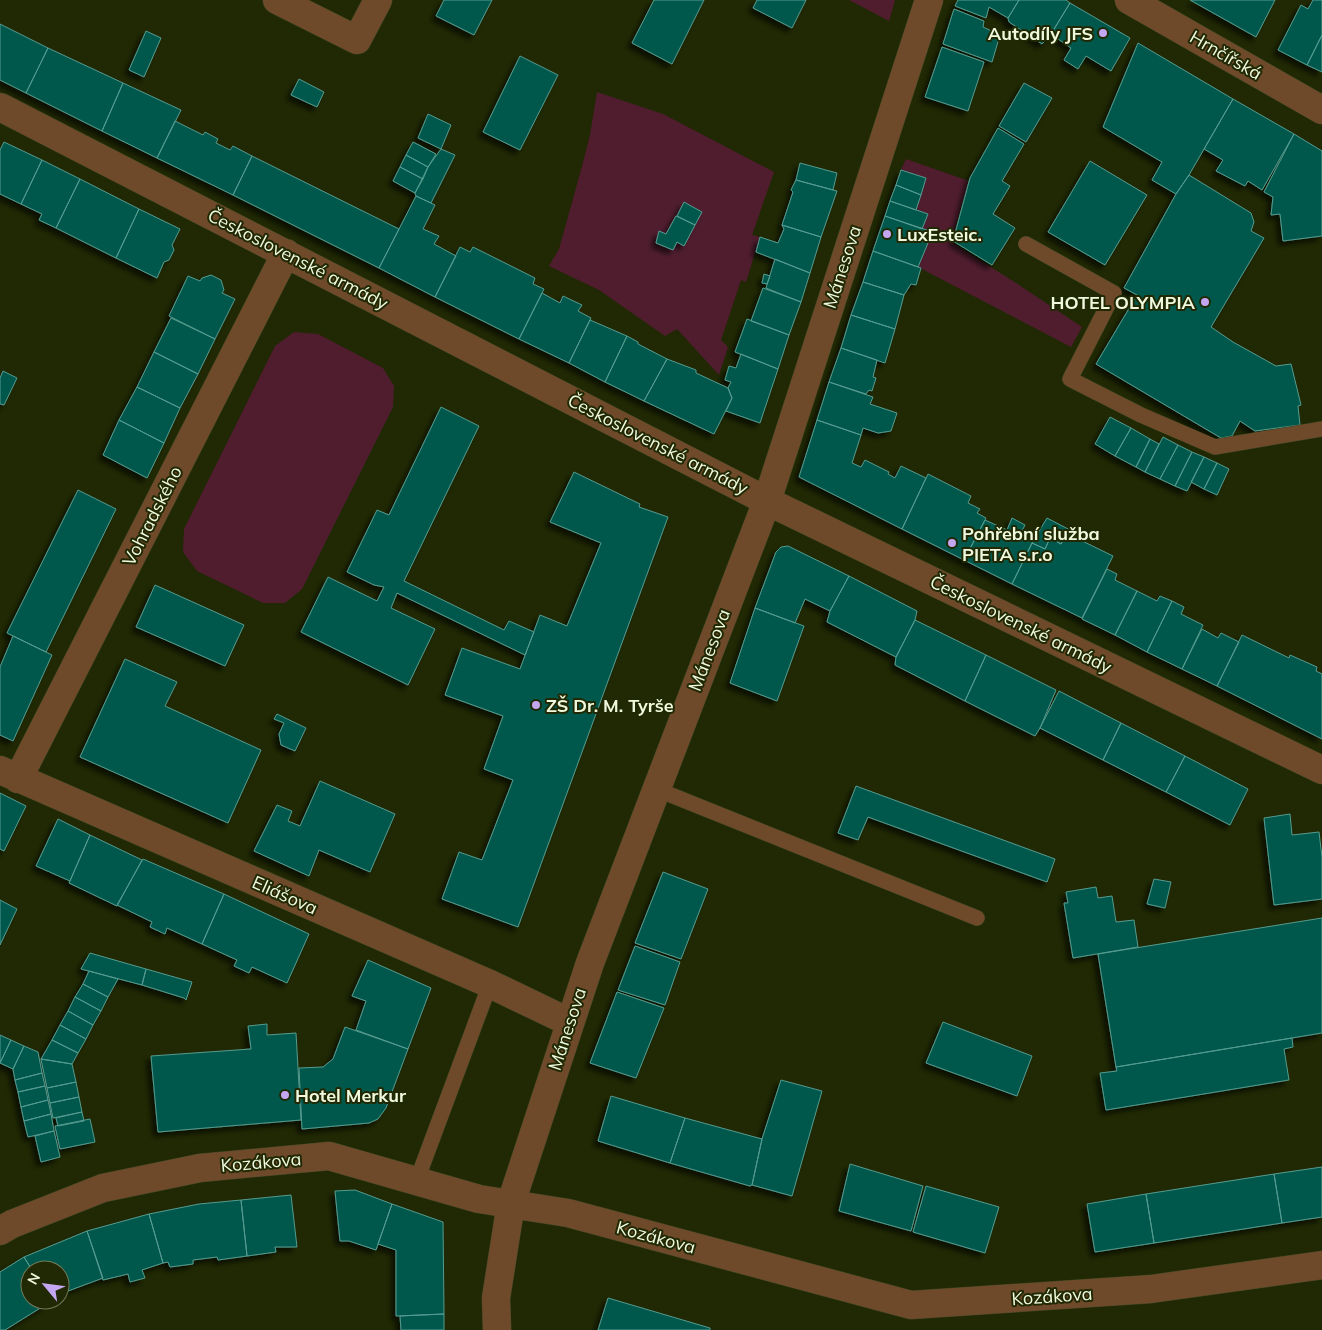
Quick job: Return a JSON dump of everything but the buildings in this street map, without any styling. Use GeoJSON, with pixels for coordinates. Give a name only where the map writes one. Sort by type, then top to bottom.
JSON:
{"type":"FeatureCollection","features":[{"type":"Feature","properties":{"kind":"street"},"geometry":{"type":"LineString","coordinates":[[277,0],[357,40],[378,0]]}},
{"type":"Feature","properties":{"kind":"street","name":"Mánesova"},"geometry":{"type":"LineString","coordinates":[[498,1330],[496,1298],[511,1203],[569,1022],[767,501],[929,0]]}},
{"type":"Feature","properties":{"kind":"street","name":"Hrnčířská"},"geometry":{"type":"LineString","coordinates":[[1129,0],[1322,110]]}},
{"type":"Feature","properties":{"kind":"street","name":"Československé armády"},"geometry":{"type":"LineString","coordinates":[[0,107],[767,501],[1322,770]]}},
{"type":"Feature","properties":{"kind":"street","name":"Vohradského"},"geometry":{"type":"LineString","coordinates":[[9,774],[286,253]]}},
{"type":"Feature","properties":{"kind":"street","name":"Eliášova"},"geometry":{"type":"LineString","coordinates":[[9,774],[490,984],[569,1022]]}},
{"type":"Feature","properties":{"kind":"street","name":"Kozákova"},"geometry":{"type":"LineString","coordinates":[[0,1231],[12,1224],[103,1188],[200,1168],[329,1156],[479,1199],[568,1213],[911,1306],[1151,1290],[1322,1265]]}},
{"type":"Feature","properties":{"kind":"lane"},"geometry":{"type":"LineString","coordinates":[[1026,244],[1114,293],[1070,379],[1142,415],[1214,447],[1322,429]]}},
{"type":"Feature","properties":{"kind":"lane"},"geometry":{"type":"LineString","coordinates":[[656,790],[977,918]]}},
{"type":"Feature","properties":{"kind":"lane"},"geometry":{"type":"LineString","coordinates":[[416,1180],[490,984]]}},
{"type":"Feature","properties":{"kind":"shaded area"},"geometry":{"type":"Polygon","coordinates":[[[849,0],[895,0],[889,21],[849,0]]]}},
{"type":"Feature","properties":{"kind":"shaded area"},"geometry":{"type":"Polygon","coordinates":[[[597,92],[663,114],[774,172],[752,235],[760,237],[746,282],[741,280],[721,340],[728,347],[719,375],[677,329],[665,336],[599,290],[549,266],[559,249],[581,170],[590,135],[597,92]]]}},
{"type":"Feature","properties":{"kind":"shaded area"},"geometry":{"type":"Polygon","coordinates":[[[906,159],[969,181],[951,242],[1082,327],[1071,347],[918,267],[928,243],[924,241],[927,231],[922,229],[928,214],[916,210],[926,178],[901,170],[906,159]]]}},
{"type":"Feature","properties":{"kind":"shaded area"},"geometry":{"type":"Polygon","coordinates":[[[294,332],[318,334],[383,368],[394,386],[393,407],[302,589],[285,603],[263,603],[197,571],[183,552],[184,529],[275,346],[294,332]]]}},
{"type":"Feature","properties":{"kind":"place","name":"Autodíly JFS"},"geometry":{"type":"Point","coordinates":[1103,33]}},
{"type":"Feature","properties":{"kind":"place","name":"LuxEsteic."},"geometry":{"type":"Point","coordinates":[887,234]}},
{"type":"Feature","properties":{"kind":"place","name":"HOTEL OLYMPIA"},"geometry":{"type":"Point","coordinates":[1205,302]}},
{"type":"Feature","properties":{"kind":"place","name":"Pohřební služba PIETA s.r.o"},"geometry":{"type":"Point","coordinates":[952,543]}},
{"type":"Feature","properties":{"kind":"place","name":"ZŠ Dr. M. Tyrše"},"geometry":{"type":"Point","coordinates":[536,705]}},
{"type":"Feature","properties":{"kind":"place","name":"Hotel Merkur"},"geometry":{"type":"Point","coordinates":[285,1095]}}]}
